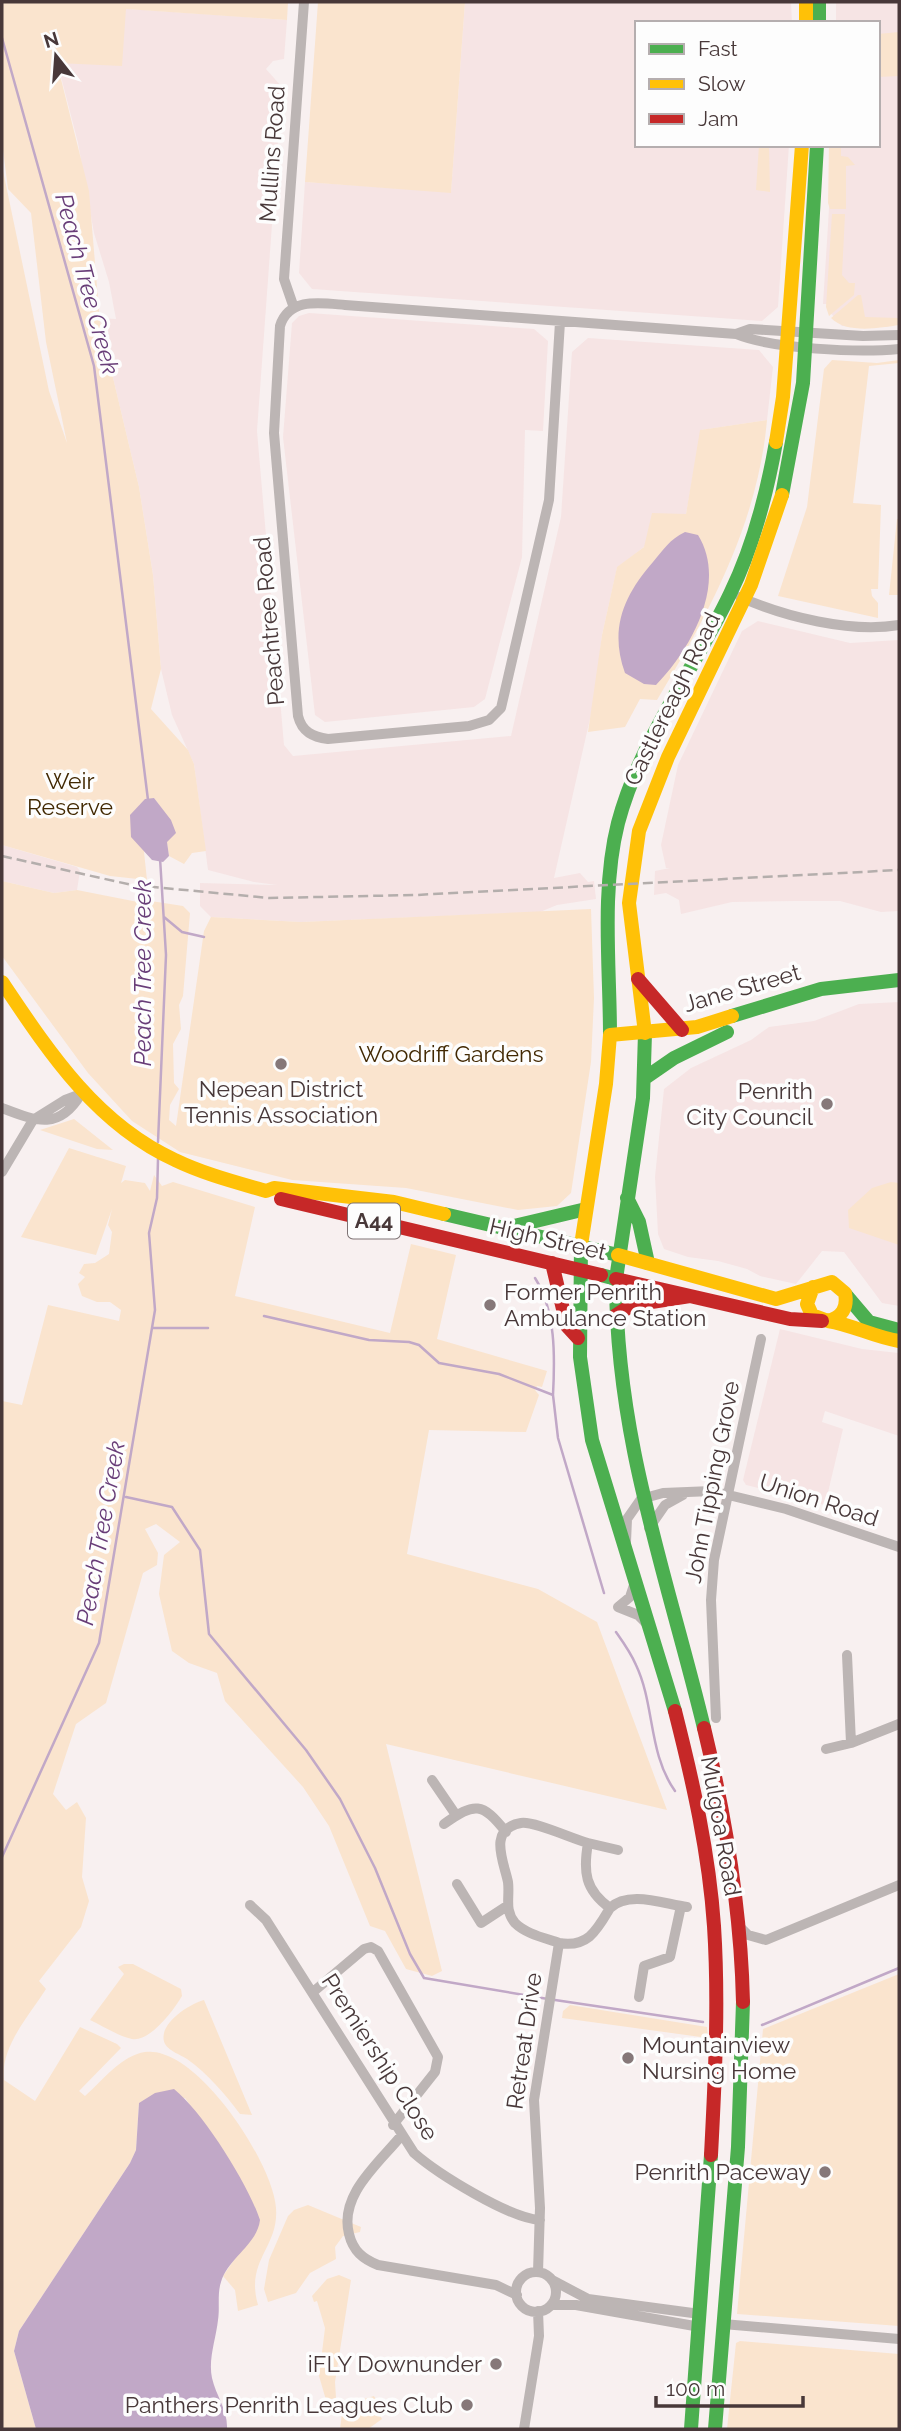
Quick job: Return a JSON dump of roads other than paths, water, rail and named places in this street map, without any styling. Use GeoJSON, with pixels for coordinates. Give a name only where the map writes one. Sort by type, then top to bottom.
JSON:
{"type":"FeatureCollection","features":[{"type":"Feature","properties":{"kind":"main road"},"geometry":{"type":"LineString","coordinates":[[806,2],[806,21]]}},
{"type":"Feature","properties":{"kind":"main road"},"geometry":{"type":"LineString","coordinates":[[819,2],[819,21]]}},
{"type":"Feature","properties":{"kind":"main road","name":"Castlereagh Road"},"geometry":{"type":"LineString","coordinates":[[581,1245],[610,1046],[610,889],[618,824],[642,759],[731,593],[750,544],[771,471],[781,418],[802,147]]}},
{"type":"Feature","properties":{"kind":"main road","name":"Castlereagh Road"},"geometry":{"type":"LineString","coordinates":[[616,1279],[645,1078],[645,1040],[630,896],[643,812],[657,774],[746,599],[774,523],[791,460],[801,403],[817,147]]}},
{"type":"Feature","properties":{"kind":"main road"},"geometry":{"type":"LineString","coordinates":[[638,979],[651,986],[663,1015],[682,1030]]}},
{"type":"Feature","properties":{"kind":"main road","name":"Jane Street"},"geometry":{"type":"LineString","coordinates":[[610,1046],[645,1040],[821,989],[899,980]]}},
{"type":"Feature","properties":{"kind":"main road","name":"High Street"},"geometry":{"type":"LineString","coordinates":[[2,982],[55,1062],[81,1094],[148,1148],[168,1159],[213,1177],[266,1191],[273,1198],[790,1319],[846,1324],[873,1337],[899,1341]]}},
{"type":"Feature","properties":{"kind":"main road","name":"Jane Street"},"geometry":{"type":"LineString","coordinates":[[645,1040],[681,1043],[727,1032],[782,1009],[830,996],[899,991]]}},
{"type":"Feature","properties":{"kind":"main road"},"geometry":{"type":"LineString","coordinates":[[645,1078],[655,1069],[697,1050],[727,1032]]}},
{"type":"Feature","properties":{"kind":"main road","name":"High Street"},"geometry":{"type":"LineString","coordinates":[[266,1191],[274,1188],[365,1198],[581,1245],[776,1299],[789,1298],[813,1287]]}},
{"type":"Feature","properties":{"kind":"main road"},"geometry":{"type":"LineString","coordinates":[[627,1198],[639,1222],[648,1263]]}},
{"type":"Feature","properties":{"kind":"main road","name":"High Street"},"geometry":{"type":"LineString","coordinates":[[506,1229],[522,1221],[556,1218],[586,1209]]}},
{"type":"Feature","properties":{"kind":"main road","name":"Mulgoa Road"},"geometry":{"type":"LineString","coordinates":[[581,1245],[578,1338],[591,1439],[605,1491],[652,1630],[696,1805],[715,1929],[717,2078],[691,2429]]}},
{"type":"Feature","properties":{"kind":"main road"},"geometry":{"type":"LineString","coordinates":[[552,1263],[567,1326],[578,1338]]}},
{"type":"Feature","properties":{"kind":"main road","name":"Mulgoa Road"},"geometry":{"type":"LineString","coordinates":[[616,1279],[619,1391],[648,1529],[714,1771],[732,1865],[740,1927],[744,2038],[715,2429]]}},
{"type":"Feature","properties":{"kind":"main road"},"geometry":{"type":"LineString","coordinates":[[845,1293],[846,1304],[842,1314],[825,1321],[809,1310],[807,1298],[813,1287],[822,1282],[832,1282],[845,1293],[869,1322],[899,1330]]}},
{"type":"Feature","properties":{"kind":"main road"},"geometry":{"type":"LineString","coordinates":[[615,1316],[632,1305],[690,1296]]}},
{"type":"Feature","properties":{"kind":"main road"},"geometry":{"type":"LineString","coordinates":[[700,2321],[723,2324]]}},
{"type":"Feature","properties":{"kind":"street","name":"Mullins Road"},"geometry":{"type":"LineString","coordinates":[[294,308],[284,279],[304,2]]}},
{"type":"Feature","properties":{"kind":"street"},"geometry":{"type":"LineString","coordinates":[[294,308],[310,303],[736,334],[750,329],[788,338],[899,349]]}},
{"type":"Feature","properties":{"kind":"street","name":"Peachtree Road"},"geometry":{"type":"LineString","coordinates":[[294,308],[282,318],[280,326],[274,433],[298,716],[304,730],[328,739],[469,726],[489,720],[502,708],[548,500],[560,322]]}},
{"type":"Feature","properties":{"kind":"street"},"geometry":{"type":"LineString","coordinates":[[806,339],[899,334]]}},
{"type":"Feature","properties":{"kind":"street"},"geometry":{"type":"LineString","coordinates":[[731,593],[764,607],[853,628],[899,625]]}},
{"type":"Feature","properties":{"kind":"street"},"geometry":{"type":"LineString","coordinates":[[2,1108],[33,1120],[64,1115],[72,1110],[81,1094]]}},
{"type":"Feature","properties":{"kind":"street"},"geometry":{"type":"LineString","coordinates":[[2,1172],[33,1120]]}},
{"type":"Feature","properties":{"kind":"street","name":"John Tipping Grove"},"geometry":{"type":"LineString","coordinates":[[716,1718],[711,1600],[714,1560],[761,1339]]}},
{"type":"Feature","properties":{"kind":"street","name":"Union Road"},"geometry":{"type":"LineString","coordinates":[[641,1499],[663,1493],[727,1493],[899,1547]]}},
{"type":"Feature","properties":{"kind":"street"},"geometry":{"type":"LineString","coordinates":[[648,1529],[665,1505],[683,1495]]}},
{"type":"Feature","properties":{"kind":"street"},"geometry":{"type":"LineString","coordinates":[[626,1549],[627,1519],[641,1499]]}},
{"type":"Feature","properties":{"kind":"street"},"geometry":{"type":"LineString","coordinates":[[636,1579],[629,1597],[618,1607],[638,1615],[652,1630]]}},
{"type":"Feature","properties":{"kind":"street"},"geometry":{"type":"LineString","coordinates":[[847,1655],[851,1743]]}},
{"type":"Feature","properties":{"kind":"street"},"geometry":{"type":"LineString","coordinates":[[826,1749],[851,1743],[899,1724]]}},
{"type":"Feature","properties":{"kind":"street"},"geometry":{"type":"LineString","coordinates":[[432,1780],[456,1815]]}},
{"type":"Feature","properties":{"kind":"street"},"geometry":{"type":"LineString","coordinates":[[444,1824],[469,1808],[483,1808],[506,1832]]}},
{"type":"Feature","properties":{"kind":"street"},"geometry":{"type":"LineString","coordinates":[[618,1850],[524,1823],[506,1832],[498,1850],[508,1883],[507,1906],[517,1925],[559,1942],[577,1943],[592,1936],[617,1902],[628,1899],[684,1906],[670,1957],[644,1965],[639,1997]]}},
{"type":"Feature","properties":{"kind":"street"},"geometry":{"type":"LineString","coordinates":[[588,1843],[587,1881],[595,1896],[610,1908]]}},
{"type":"Feature","properties":{"kind":"street"},"geometry":{"type":"LineString","coordinates":[[457,1884],[481,1923],[507,1906]]}},
{"type":"Feature","properties":{"kind":"street"},"geometry":{"type":"LineString","coordinates":[[740,1927],[748,1936],[766,1940],[899,1885]]}},
{"type":"Feature","properties":{"kind":"street","name":"Premiership Close"},"geometry":{"type":"LineString","coordinates":[[250,1905],[266,1920],[393,2125],[414,2152],[436,2170],[518,2215],[540,2220]]}},
{"type":"Feature","properties":{"kind":"street","name":"Retreat Drive"},"geometry":{"type":"LineString","coordinates":[[538,2272],[540,2220],[533,2115],[559,1942]]}},
{"type":"Feature","properties":{"kind":"street"},"geometry":{"type":"LineString","coordinates":[[313,1992],[363,1948],[371,1947],[378,1951],[438,2057],[435,2072],[393,2125]]}},
{"type":"Feature","properties":{"kind":"street"},"geometry":{"type":"LineString","coordinates":[[401,2136],[350,2199],[345,2220],[356,2250],[363,2258],[378,2265],[496,2285],[517,2295]]}},
{"type":"Feature","properties":{"kind":"street"},"geometry":{"type":"LineString","coordinates":[[496,2285],[538,2272],[588,2298],[700,2321]]}},
{"type":"Feature","properties":{"kind":"street"},"geometry":{"type":"LineString","coordinates":[[523,2277],[517,2287],[517,2295],[524,2307],[538,2312],[551,2305],[576,2305],[700,2321]]}},
{"type":"Feature","properties":{"kind":"street"},"geometry":{"type":"LineString","coordinates":[[551,2305],[556,2293],[552,2280]]}},
{"type":"Feature","properties":{"kind":"street"},"geometry":{"type":"LineString","coordinates":[[524,2429],[539,2336],[538,2312]]}},
{"type":"Feature","properties":{"kind":"street"},"geometry":{"type":"LineString","coordinates":[[723,2324],[899,2339]]}},
{"type":"Feature","properties":{"kind":"waterway","name":"Peach Tree Creek"},"geometry":{"type":"LineString","coordinates":[[2,38],[94,366],[148,800]]}},
{"type":"Feature","properties":{"kind":"waterway","name":"Peach Tree Creek"},"geometry":{"type":"LineString","coordinates":[[158,1142],[166,955],[160,858]]}},
{"type":"Feature","properties":{"kind":"waterway"},"geometry":{"type":"LineString","coordinates":[[164,917],[182,932],[204,937]]}},
{"type":"Feature","properties":{"kind":"waterway","name":"Peach Tree Creek"},"geometry":{"type":"LineString","coordinates":[[2,1857],[99,1643],[155,1310],[149,1233],[157,1198],[158,1159]]}},
{"type":"Feature","properties":{"kind":"waterway"},"geometry":{"type":"LineString","coordinates":[[535,1278],[547,1305],[553,1335],[553,1395]]}},
{"type":"Feature","properties":{"kind":"waterway"},"geometry":{"type":"LineString","coordinates":[[264,1316],[369,1340],[409,1342],[419,1345],[439,1363],[499,1374],[553,1395],[558,1438],[604,1593]]}},
{"type":"Feature","properties":{"kind":"waterway"},"geometry":{"type":"LineString","coordinates":[[153,1328],[208,1328]]}},
{"type":"Feature","properties":{"kind":"waterway"},"geometry":{"type":"LineString","coordinates":[[126,1497],[172,1507],[200,1550],[209,1634],[306,1750],[340,1799],[375,1868],[410,1954],[424,1978],[548,1999]]}},
{"type":"Feature","properties":{"kind":"waterway"},"geometry":{"type":"LineString","coordinates":[[616,1632],[632,1656],[642,1680],[660,1761],[675,1791]]}},
{"type":"Feature","properties":{"kind":"waterway"},"geometry":{"type":"LineString","coordinates":[[762,2025],[899,1968]]}},
{"type":"Feature","properties":{"kind":"waterway"},"geometry":{"type":"LineString","coordinates":[[555,2000],[703,2022]]}},
{"type":"Feature","properties":{"kind":"railway"},"geometry":{"type":"LineString","coordinates":[[2,856],[132,885],[269,898],[416,895],[899,870]]}},
{"type":"Feature","properties":{"kind":"place","name":"Nepean District Tennis Association"},"geometry":{"type":"Point","coordinates":[281,1064]}},
{"type":"Feature","properties":{"kind":"place","name":"Penrith City Council"},"geometry":{"type":"Point","coordinates":[827,1104]}},
{"type":"Feature","properties":{"kind":"place","name":"Former Penrith Ambulance Station"},"geometry":{"type":"Point","coordinates":[490,1305]}},
{"type":"Feature","properties":{"kind":"place","name":"Mountainview Nursing Home"},"geometry":{"type":"Point","coordinates":[628,2058]}},
{"type":"Feature","properties":{"kind":"place","name":"Penrith Paceway"},"geometry":{"type":"Point","coordinates":[825,2172]}},
{"type":"Feature","properties":{"kind":"place","name":"iFLY Downunder"},"geometry":{"type":"Point","coordinates":[496,2364]}},
{"type":"Feature","properties":{"kind":"place","name":"Panthers Penrith Leagues Club"},"geometry":{"type":"Point","coordinates":[467,2405]}},
{"type":"Feature","properties":{"kind":"park label","name":"Weir Reserve"},"geometry":{"type":"Point","coordinates":[70,794]}},
{"type":"Feature","properties":{"kind":"park label","name":"Woodriff Gardens"},"geometry":{"type":"Point","coordinates":[451,1054]}}]}
